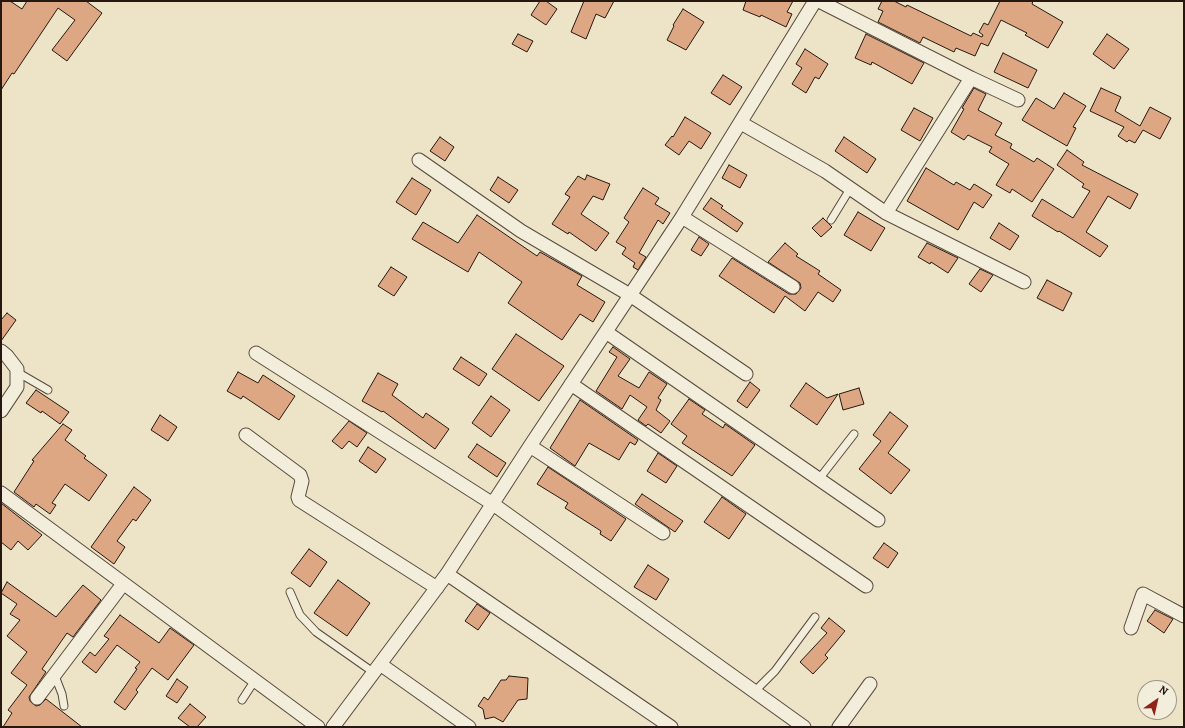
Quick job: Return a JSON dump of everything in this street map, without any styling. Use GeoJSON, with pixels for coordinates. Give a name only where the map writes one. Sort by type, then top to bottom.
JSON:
{"type":"FeatureCollection","features":[{"type":"Feature","properties":{"kind":"street"},"geometry":{"type":"LineString","coordinates":[[333,727],[447,574],[530,446],[682,218],[815,1]]}},
{"type":"Feature","properties":{"kind":"street"},"geometry":{"type":"LineString","coordinates":[[819,1],[971,78],[1018,100]]}},
{"type":"Feature","properties":{"kind":"street"},"geometry":{"type":"LineString","coordinates":[[886,213],[971,78]]}},
{"type":"Feature","properties":{"kind":"street"},"geometry":{"type":"LineString","coordinates":[[741,123],[825,170],[886,213],[1024,282]]}},
{"type":"Feature","properties":{"kind":"street"},"geometry":{"type":"LineString","coordinates":[[419,160],[521,231],[630,296],[746,374]]}},
{"type":"Feature","properties":{"kind":"street"},"geometry":{"type":"LineString","coordinates":[[682,218],[793,287]]}},
{"type":"Feature","properties":{"kind":"street"},"geometry":{"type":"LineString","coordinates":[[606,332],[878,520]]}},
{"type":"Feature","properties":{"kind":"street"},"geometry":{"type":"LineString","coordinates":[[1,351],[17,369],[17,387],[1,411]]}},
{"type":"Feature","properties":{"kind":"street"},"geometry":{"type":"LineString","coordinates":[[256,353],[492,504],[804,727]]}},
{"type":"Feature","properties":{"kind":"street"},"geometry":{"type":"LineString","coordinates":[[571,384],[866,586]]}},
{"type":"Feature","properties":{"kind":"street"},"geometry":{"type":"LineString","coordinates":[[246,435],[300,475],[302,481],[298,497],[299,500],[437,588]]}},
{"type":"Feature","properties":{"kind":"street"},"geometry":{"type":"LineString","coordinates":[[530,446],[662,533]]}},
{"type":"Feature","properties":{"kind":"street"},"geometry":{"type":"LineString","coordinates":[[1,493],[318,727]]}},
{"type":"Feature","properties":{"kind":"street"},"geometry":{"type":"LineString","coordinates":[[447,574],[671,727]]}},
{"type":"Feature","properties":{"kind":"street"},"geometry":{"type":"LineString","coordinates":[[37,698],[123,584]]}},
{"type":"Feature","properties":{"kind":"street"},"geometry":{"type":"LineString","coordinates":[[1131,628],[1143,594],[1184,616]]}},
{"type":"Feature","properties":{"kind":"street"},"geometry":{"type":"LineString","coordinates":[[376,668],[469,727]]}},
{"type":"Feature","properties":{"kind":"street"},"geometry":{"type":"LineString","coordinates":[[839,727],[870,684]]}},
{"type":"Feature","properties":{"kind":"lane"},"geometry":{"type":"LineString","coordinates":[[831,220],[850,189]]}},
{"type":"Feature","properties":{"kind":"lane"},"geometry":{"type":"LineString","coordinates":[[17,372],[48,390]]}},
{"type":"Feature","properties":{"kind":"lane"},"geometry":{"type":"LineString","coordinates":[[819,479],[854,434]]}},
{"type":"Feature","properties":{"kind":"lane"},"geometry":{"type":"LineString","coordinates":[[290,592],[300,615],[316,632],[376,668]]}},
{"type":"Feature","properties":{"kind":"lane"},"geometry":{"type":"LineString","coordinates":[[754,692],[775,671],[816,616]]}},
{"type":"Feature","properties":{"kind":"lane"},"geometry":{"type":"LineString","coordinates":[[55,676],[62,694],[64,706]]}},
{"type":"Feature","properties":{"kind":"lane"},"geometry":{"type":"LineString","coordinates":[[242,700],[255,680]]}},
{"type":"Feature","properties":{"kind":"building"},"geometry":{"type":"Polygon","coordinates":[[[1,1],[10,1],[22,9],[27,1],[86,1],[102,13],[67,61],[52,50],[75,20],[58,8],[14,74],[12,73],[1,90],[1,1]]]}},
{"type":"Feature","properties":{"kind":"building"},"geometry":{"type":"Polygon","coordinates":[[[540,1],[546,1],[557,9],[546,25],[531,15],[540,1]]]}},
{"type":"Feature","properties":{"kind":"building"},"geometry":{"type":"Polygon","coordinates":[[[584,1],[614,1],[605,18],[596,14],[586,39],[571,32],[584,1]]]}},
{"type":"Feature","properties":{"kind":"building"},"geometry":{"type":"Polygon","coordinates":[[[746,1],[793,1],[787,12],[792,14],[786,27],[761,15],[760,17],[743,10],[746,1]]]}},
{"type":"Feature","properties":{"kind":"building"},"geometry":{"type":"Polygon","coordinates":[[[882,1],[894,1],[906,7],[907,5],[971,36],[973,33],[982,37],[983,35],[979,32],[984,23],[988,25],[1000,1],[1033,1],[1032,4],[1063,22],[1048,48],[1025,35],[1027,33],[1001,20],[988,46],[981,43],[975,56],[956,48],[954,52],[923,37],[920,43],[878,22],[883,11],[878,9],[882,1]]]}},
{"type":"Feature","properties":{"kind":"building"},"geometry":{"type":"Polygon","coordinates":[[[683,9],[704,22],[686,50],[667,40],[674,26],[673,25],[683,9]]]}},
{"type":"Feature","properties":{"kind":"building"},"geometry":{"type":"Polygon","coordinates":[[[518,34],[533,41],[527,52],[512,44],[518,34]]]}},
{"type":"Feature","properties":{"kind":"building"},"geometry":{"type":"Polygon","coordinates":[[[866,34],[924,63],[912,84],[872,62],[871,65],[855,58],[866,34]]]}},
{"type":"Feature","properties":{"kind":"building"},"geometry":{"type":"Polygon","coordinates":[[[1107,34],[1129,49],[1114,69],[1093,54],[1107,34]]]}},
{"type":"Feature","properties":{"kind":"building"},"geometry":{"type":"Polygon","coordinates":[[[805,49],[828,64],[819,79],[815,77],[806,93],[792,84],[802,68],[796,64],[805,49]]]}},
{"type":"Feature","properties":{"kind":"building"},"geometry":{"type":"Polygon","coordinates":[[[1003,53],[1037,70],[1028,88],[994,72],[1003,53]]]}},
{"type":"Feature","properties":{"kind":"building"},"geometry":{"type":"Polygon","coordinates":[[[723,75],[742,87],[730,105],[711,93],[723,75]]]}},
{"type":"Feature","properties":{"kind":"building"},"geometry":{"type":"Polygon","coordinates":[[[974,88],[986,94],[978,110],[1002,123],[995,135],[1012,144],[1010,148],[1034,162],[1037,158],[1054,169],[1032,202],[1012,189],[1010,193],[996,185],[1009,164],[989,152],[992,147],[968,135],[964,140],[951,132],[964,109],[962,108],[974,88]]]}},
{"type":"Feature","properties":{"kind":"building"},"geometry":{"type":"Polygon","coordinates":[[[1101,88],[1121,97],[1115,111],[1140,126],[1150,107],[1171,118],[1160,139],[1143,130],[1135,143],[1129,140],[1127,142],[1118,136],[1124,127],[1090,111],[1101,88]]]}},
{"type":"Feature","properties":{"kind":"building"},"geometry":{"type":"Polygon","coordinates":[[[1064,93],[1086,106],[1073,127],[1076,128],[1067,146],[1022,120],[1036,98],[1054,109],[1064,93]]]}},
{"type":"Feature","properties":{"kind":"building"},"geometry":{"type":"Polygon","coordinates":[[[914,108],[933,118],[920,141],[901,130],[914,108]]]}},
{"type":"Feature","properties":{"kind":"building"},"geometry":{"type":"Polygon","coordinates":[[[685,117],[711,133],[701,149],[689,141],[679,155],[665,145],[672,136],[673,137],[685,117]]]}},
{"type":"Feature","properties":{"kind":"building"},"geometry":{"type":"Polygon","coordinates":[[[440,137],[454,147],[445,161],[430,151],[440,137]]]}},
{"type":"Feature","properties":{"kind":"building"},"geometry":{"type":"Polygon","coordinates":[[[844,137],[876,159],[867,173],[835,151],[844,137]]]}},
{"type":"Feature","properties":{"kind":"building"},"geometry":{"type":"Polygon","coordinates":[[[1067,150],[1084,162],[1082,165],[1138,194],[1130,209],[1108,196],[1086,232],[1108,246],[1100,257],[1032,216],[1042,199],[1073,218],[1090,191],[1082,187],[1084,184],[1057,165],[1067,150]]]}},
{"type":"Feature","properties":{"kind":"building"},"geometry":{"type":"Polygon","coordinates":[[[729,165],[747,175],[740,188],[722,178],[729,165]]]}},
{"type":"Feature","properties":{"kind":"building"},"geometry":{"type":"Polygon","coordinates":[[[926,168],[954,185],[956,182],[970,190],[974,184],[992,195],[983,208],[974,202],[958,230],[907,201],[926,168]]]}},
{"type":"Feature","properties":{"kind":"building"},"geometry":{"type":"Polygon","coordinates":[[[587,175],[610,184],[603,200],[593,196],[581,214],[609,233],[596,251],[569,232],[568,234],[552,224],[570,197],[565,194],[578,176],[585,180],[587,175]]]}},
{"type":"Feature","properties":{"kind":"building"},"geometry":{"type":"Polygon","coordinates":[[[498,177],[518,190],[509,203],[490,190],[498,177]]]}},
{"type":"Feature","properties":{"kind":"building"},"geometry":{"type":"Polygon","coordinates":[[[412,178],[431,190],[416,215],[396,202],[412,178]]]}},
{"type":"Feature","properties":{"kind":"building"},"geometry":{"type":"Polygon","coordinates":[[[643,188],[659,198],[655,204],[670,213],[663,224],[658,220],[639,253],[646,257],[638,270],[633,267],[635,263],[622,254],[626,248],[616,242],[629,222],[624,218],[643,188]]]}},
{"type":"Feature","properties":{"kind":"building"},"geometry":{"type":"Polygon","coordinates":[[[711,198],[723,206],[721,208],[743,223],[737,232],[703,209],[711,198]]]}},
{"type":"Feature","properties":{"kind":"building"},"geometry":{"type":"Polygon","coordinates":[[[858,212],[885,228],[871,251],[844,235],[858,212]]]}},
{"type":"Feature","properties":{"kind":"building"},"geometry":{"type":"Polygon","coordinates":[[[477,215],[537,256],[540,252],[582,276],[577,285],[605,302],[593,322],[580,314],[562,340],[508,303],[522,282],[479,252],[468,272],[412,239],[423,222],[458,243],[477,215]]]}},
{"type":"Feature","properties":{"kind":"building"},"geometry":{"type":"Polygon","coordinates":[[[823,218],[832,227],[821,237],[812,228],[823,218]]]}},
{"type":"Feature","properties":{"kind":"building"},"geometry":{"type":"Polygon","coordinates":[[[999,223],[1019,236],[1010,250],[990,238],[999,223]]]}},
{"type":"Feature","properties":{"kind":"building"},"geometry":{"type":"Polygon","coordinates":[[[699,237],[709,244],[701,256],[691,250],[699,237]]]}},
{"type":"Feature","properties":{"kind":"building"},"geometry":{"type":"Polygon","coordinates":[[[785,243],[798,254],[796,256],[820,271],[818,274],[841,290],[833,302],[818,292],[805,311],[785,296],[774,313],[719,276],[732,258],[789,294],[796,294],[801,288],[800,283],[768,262],[785,243]]]}},
{"type":"Feature","properties":{"kind":"building"},"geometry":{"type":"Polygon","coordinates":[[[927,243],[958,258],[948,273],[931,262],[930,264],[918,257],[927,243]]]}},
{"type":"Feature","properties":{"kind":"building"},"geometry":{"type":"Polygon","coordinates":[[[391,267],[407,277],[394,296],[378,286],[391,267]]]}},
{"type":"Feature","properties":{"kind":"building"},"geometry":{"type":"Polygon","coordinates":[[[980,269],[993,275],[981,292],[969,284],[980,269]]]}},
{"type":"Feature","properties":{"kind":"building"},"geometry":{"type":"Polygon","coordinates":[[[1047,280],[1072,293],[1063,311],[1037,298],[1047,280]]]}},
{"type":"Feature","properties":{"kind":"building"},"geometry":{"type":"Polygon","coordinates":[[[7,313],[16,320],[1,341],[1,320],[7,313]]]}},
{"type":"Feature","properties":{"kind":"building"},"geometry":{"type":"Polygon","coordinates":[[[516,334],[564,366],[539,401],[492,369],[516,334]]]}},
{"type":"Feature","properties":{"kind":"building"},"geometry":{"type":"Polygon","coordinates":[[[613,347],[630,359],[618,376],[639,388],[649,372],[667,384],[658,398],[661,400],[656,410],[670,421],[661,433],[648,424],[646,426],[638,420],[647,407],[630,395],[622,409],[596,391],[617,357],[609,352],[613,347]]]}},
{"type":"Feature","properties":{"kind":"building"},"geometry":{"type":"Polygon","coordinates":[[[461,357],[487,374],[479,386],[453,369],[461,357]]]}},
{"type":"Feature","properties":{"kind":"building"},"geometry":{"type":"Polygon","coordinates":[[[238,372],[258,383],[263,375],[295,396],[279,420],[243,396],[241,399],[227,391],[238,372]]]}},
{"type":"Feature","properties":{"kind":"building"},"geometry":{"type":"Polygon","coordinates":[[[378,373],[398,384],[392,395],[423,418],[426,413],[449,429],[435,449],[383,411],[382,412],[362,401],[378,373]]]}},
{"type":"Feature","properties":{"kind":"building"},"geometry":{"type":"Polygon","coordinates":[[[750,382],[760,390],[747,408],[737,401],[750,382]]]}},
{"type":"Feature","properties":{"kind":"building"},"geometry":{"type":"Polygon","coordinates":[[[806,383],[827,398],[838,394],[817,425],[790,406],[806,383]]]}},
{"type":"Feature","properties":{"kind":"building"},"geometry":{"type":"Polygon","coordinates":[[[859,388],[864,404],[843,410],[839,394],[859,388]]]}},
{"type":"Feature","properties":{"kind":"building"},"geometry":{"type":"Polygon","coordinates":[[[36,390],[69,412],[60,424],[42,411],[41,413],[26,403],[36,390]]]}},
{"type":"Feature","properties":{"kind":"building"},"geometry":{"type":"Polygon","coordinates":[[[491,396],[510,410],[491,437],[472,423],[491,396]]]}},
{"type":"Feature","properties":{"kind":"building"},"geometry":{"type":"Polygon","coordinates":[[[689,399],[705,410],[702,414],[723,428],[725,424],[755,445],[732,476],[682,443],[687,436],[671,424],[689,399]]]}},
{"type":"Feature","properties":{"kind":"building"},"geometry":{"type":"Polygon","coordinates":[[[580,400],[638,440],[635,445],[630,442],[619,460],[589,443],[575,466],[550,448],[580,400]]]}},
{"type":"Feature","properties":{"kind":"building"},"geometry":{"type":"Polygon","coordinates":[[[890,412],[908,426],[888,453],[910,470],[891,494],[859,469],[881,441],[873,435],[890,412]]]}},
{"type":"Feature","properties":{"kind":"building"},"geometry":{"type":"Polygon","coordinates":[[[160,415],[177,427],[168,441],[151,430],[160,415]]]}},
{"type":"Feature","properties":{"kind":"building"},"geometry":{"type":"Polygon","coordinates":[[[349,421],[367,433],[357,447],[349,441],[342,449],[332,441],[349,421]]]}},
{"type":"Feature","properties":{"kind":"building"},"geometry":{"type":"Polygon","coordinates":[[[63,424],[72,430],[65,440],[86,456],[84,458],[107,475],[89,501],[65,484],[52,503],[56,505],[50,514],[36,504],[34,507],[14,492],[34,461],[32,460],[63,424]]]}},
{"type":"Feature","properties":{"kind":"building"},"geometry":{"type":"Polygon","coordinates":[[[477,444],[506,463],[497,477],[468,457],[477,444]]]}},
{"type":"Feature","properties":{"kind":"building"},"geometry":{"type":"Polygon","coordinates":[[[368,447],[386,459],[376,473],[359,461],[368,447]]]}},
{"type":"Feature","properties":{"kind":"building"},"geometry":{"type":"Polygon","coordinates":[[[658,453],[677,466],[666,483],[647,471],[658,453]]]}},
{"type":"Feature","properties":{"kind":"building"},"geometry":{"type":"Polygon","coordinates":[[[548,467],[626,519],[611,541],[600,534],[601,531],[565,508],[568,503],[537,484],[548,467]]]}},
{"type":"Feature","properties":{"kind":"building"},"geometry":{"type":"Polygon","coordinates":[[[134,487],[151,500],[136,521],[133,519],[117,541],[125,547],[114,564],[91,547],[134,487]]]}},
{"type":"Feature","properties":{"kind":"building"},"geometry":{"type":"Polygon","coordinates":[[[642,494],[683,521],[675,532],[635,504],[642,494]]]}},
{"type":"Feature","properties":{"kind":"building"},"geometry":{"type":"Polygon","coordinates":[[[722,497],[746,514],[729,539],[704,522],[722,497]]]}},
{"type":"Feature","properties":{"kind":"building"},"geometry":{"type":"Polygon","coordinates":[[[1,503],[42,535],[28,550],[18,541],[11,550],[1,542],[1,503]]]}},
{"type":"Feature","properties":{"kind":"building"},"geometry":{"type":"Polygon","coordinates":[[[884,543],[898,553],[888,568],[873,558],[884,543]]]}},
{"type":"Feature","properties":{"kind":"building"},"geometry":{"type":"Polygon","coordinates":[[[309,549],[327,562],[310,587],[291,573],[309,549]]]}},
{"type":"Feature","properties":{"kind":"building"},"geometry":{"type":"Polygon","coordinates":[[[648,565],[669,579],[656,600],[634,587],[648,565]]]}},
{"type":"Feature","properties":{"kind":"building"},"geometry":{"type":"Polygon","coordinates":[[[338,580],[370,603],[347,636],[314,613],[338,580]]]}},
{"type":"Feature","properties":{"kind":"building"},"geometry":{"type":"Polygon","coordinates":[[[7,582],[56,617],[83,585],[101,600],[73,637],[67,633],[42,669],[46,672],[29,697],[30,701],[36,706],[40,705],[46,699],[82,727],[3,727],[12,713],[8,710],[27,685],[11,673],[27,652],[7,636],[20,620],[10,614],[17,604],[1,593],[7,582]]]}},
{"type":"Feature","properties":{"kind":"building"},"geometry":{"type":"Polygon","coordinates":[[[477,604],[490,613],[478,630],[465,621],[477,604]]]}},
{"type":"Feature","properties":{"kind":"building"},"geometry":{"type":"Polygon","coordinates":[[[1155,610],[1173,619],[1164,633],[1147,621],[1155,610]]]}},
{"type":"Feature","properties":{"kind":"building"},"geometry":{"type":"Polygon","coordinates":[[[120,615],[159,643],[170,628],[194,645],[168,680],[152,668],[136,690],[138,692],[125,710],[114,702],[137,669],[135,668],[140,662],[117,645],[96,673],[82,662],[90,652],[95,656],[109,639],[104,636],[120,615]]]}},
{"type":"Feature","properties":{"kind":"building"},"geometry":{"type":"Polygon","coordinates":[[[829,618],[845,631],[825,655],[828,658],[813,674],[800,662],[827,633],[821,628],[829,618]]]}},
{"type":"Feature","properties":{"kind":"building"},"geometry":{"type":"Polygon","coordinates":[[[509,676],[528,678],[527,699],[518,700],[503,722],[494,717],[485,719],[483,709],[478,706],[484,697],[488,700],[501,680],[506,680],[509,676]]]}},
{"type":"Feature","properties":{"kind":"building"},"geometry":{"type":"Polygon","coordinates":[[[177,679],[188,687],[177,703],[166,696],[177,679]]]}},
{"type":"Feature","properties":{"kind":"building"},"geometry":{"type":"Polygon","coordinates":[[[190,704],[206,717],[197,727],[190,727],[178,718],[190,704]]]}}]}
